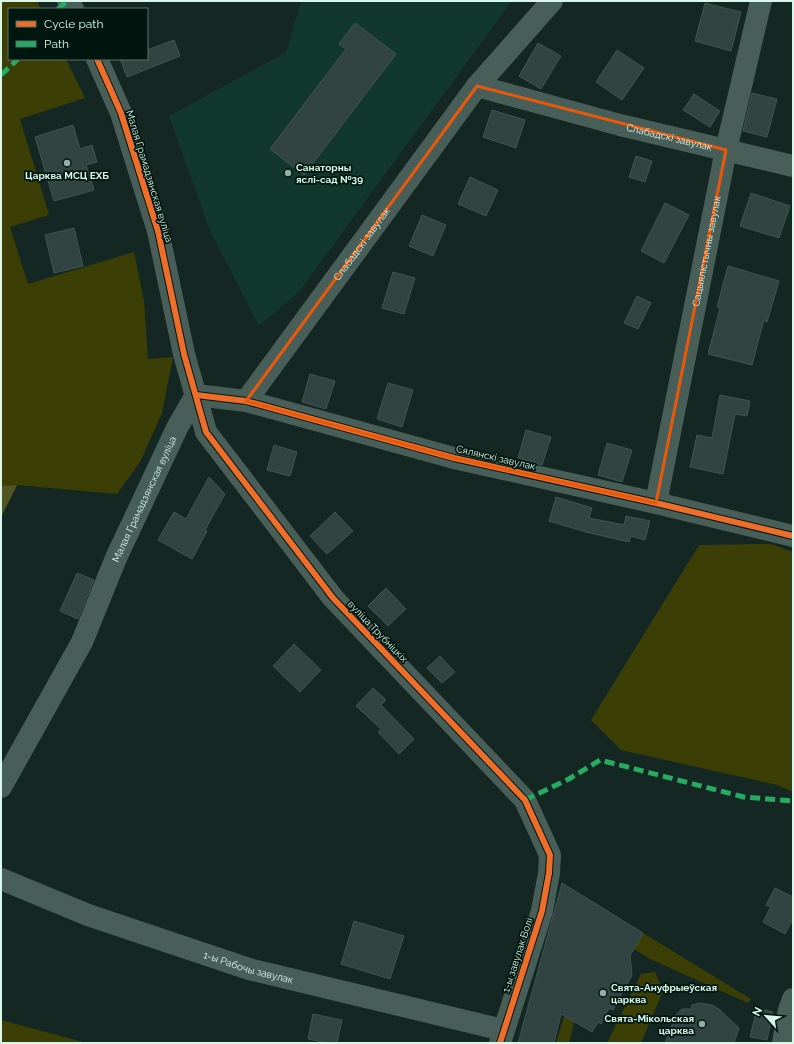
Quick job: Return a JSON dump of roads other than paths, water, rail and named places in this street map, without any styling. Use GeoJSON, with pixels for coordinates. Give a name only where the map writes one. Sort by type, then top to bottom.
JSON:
{"type":"FeatureCollection","features":[{"type":"Feature","properties":{"kind":"street","name":"Слабадскі завулак"},"geometry":{"type":"LineString","coordinates":[[246,401],[478,86],[552,1]]}},
{"type":"Feature","properties":{"kind":"street","name":"Сацыялістычны завулак"},"geometry":{"type":"LineString","coordinates":[[656,503],[726,150],[761,1]]}},
{"type":"Feature","properties":{"kind":"street","name":"Малая Грамадзянская вуліца"},"geometry":{"type":"LineString","coordinates":[[1,787],[82,642],[116,558],[178,426],[196,395],[184,354],[158,232],[120,113],[97,60]]}},
{"type":"Feature","properties":{"kind":"street","name":"Слабадскі завулак"},"geometry":{"type":"LineString","coordinates":[[478,86],[620,125],[793,166]]}},
{"type":"Feature","properties":{"kind":"street","name":"Сялянскі завулак"},"geometry":{"type":"LineString","coordinates":[[196,395],[246,401],[454,458],[656,503],[793,536]]}},
{"type":"Feature","properties":{"kind":"street","name":"вуліца Трубніцкіх"},"geometry":{"type":"LineString","coordinates":[[196,395],[206,432],[333,598],[525,800],[550,855],[550,873]]}},
{"type":"Feature","properties":{"kind":"street","name":"1-ы завулак Волі"},"geometry":{"type":"LineString","coordinates":[[502,1036],[542,911],[550,873]]}},
{"type":"Feature","properties":{"kind":"street","name":"1-ы Рабочы завулак"},"geometry":{"type":"LineString","coordinates":[[1,879],[88,915],[249,969],[502,1036]]}},
{"type":"Feature","properties":{"kind":"street"},"geometry":{"type":"LineString","coordinates":[[783,1043],[789,1010],[793,999]]}},
{"type":"Feature","properties":{"kind":"place","name":"Царква МСЦ ЕХБ"},"geometry":{"type":"Point","coordinates":[67,163]}},
{"type":"Feature","properties":{"kind":"place","name":"Санаторны яслі-сад №39"},"geometry":{"type":"Point","coordinates":[288,173]}},
{"type":"Feature","properties":{"kind":"place","name":"Свята-Ануфрыеўская царква"},"geometry":{"type":"Point","coordinates":[603,993]}},
{"type":"Feature","properties":{"kind":"place","name":"Свята-Мікольская царква"},"geometry":{"type":"Point","coordinates":[702,1024]}}]}
